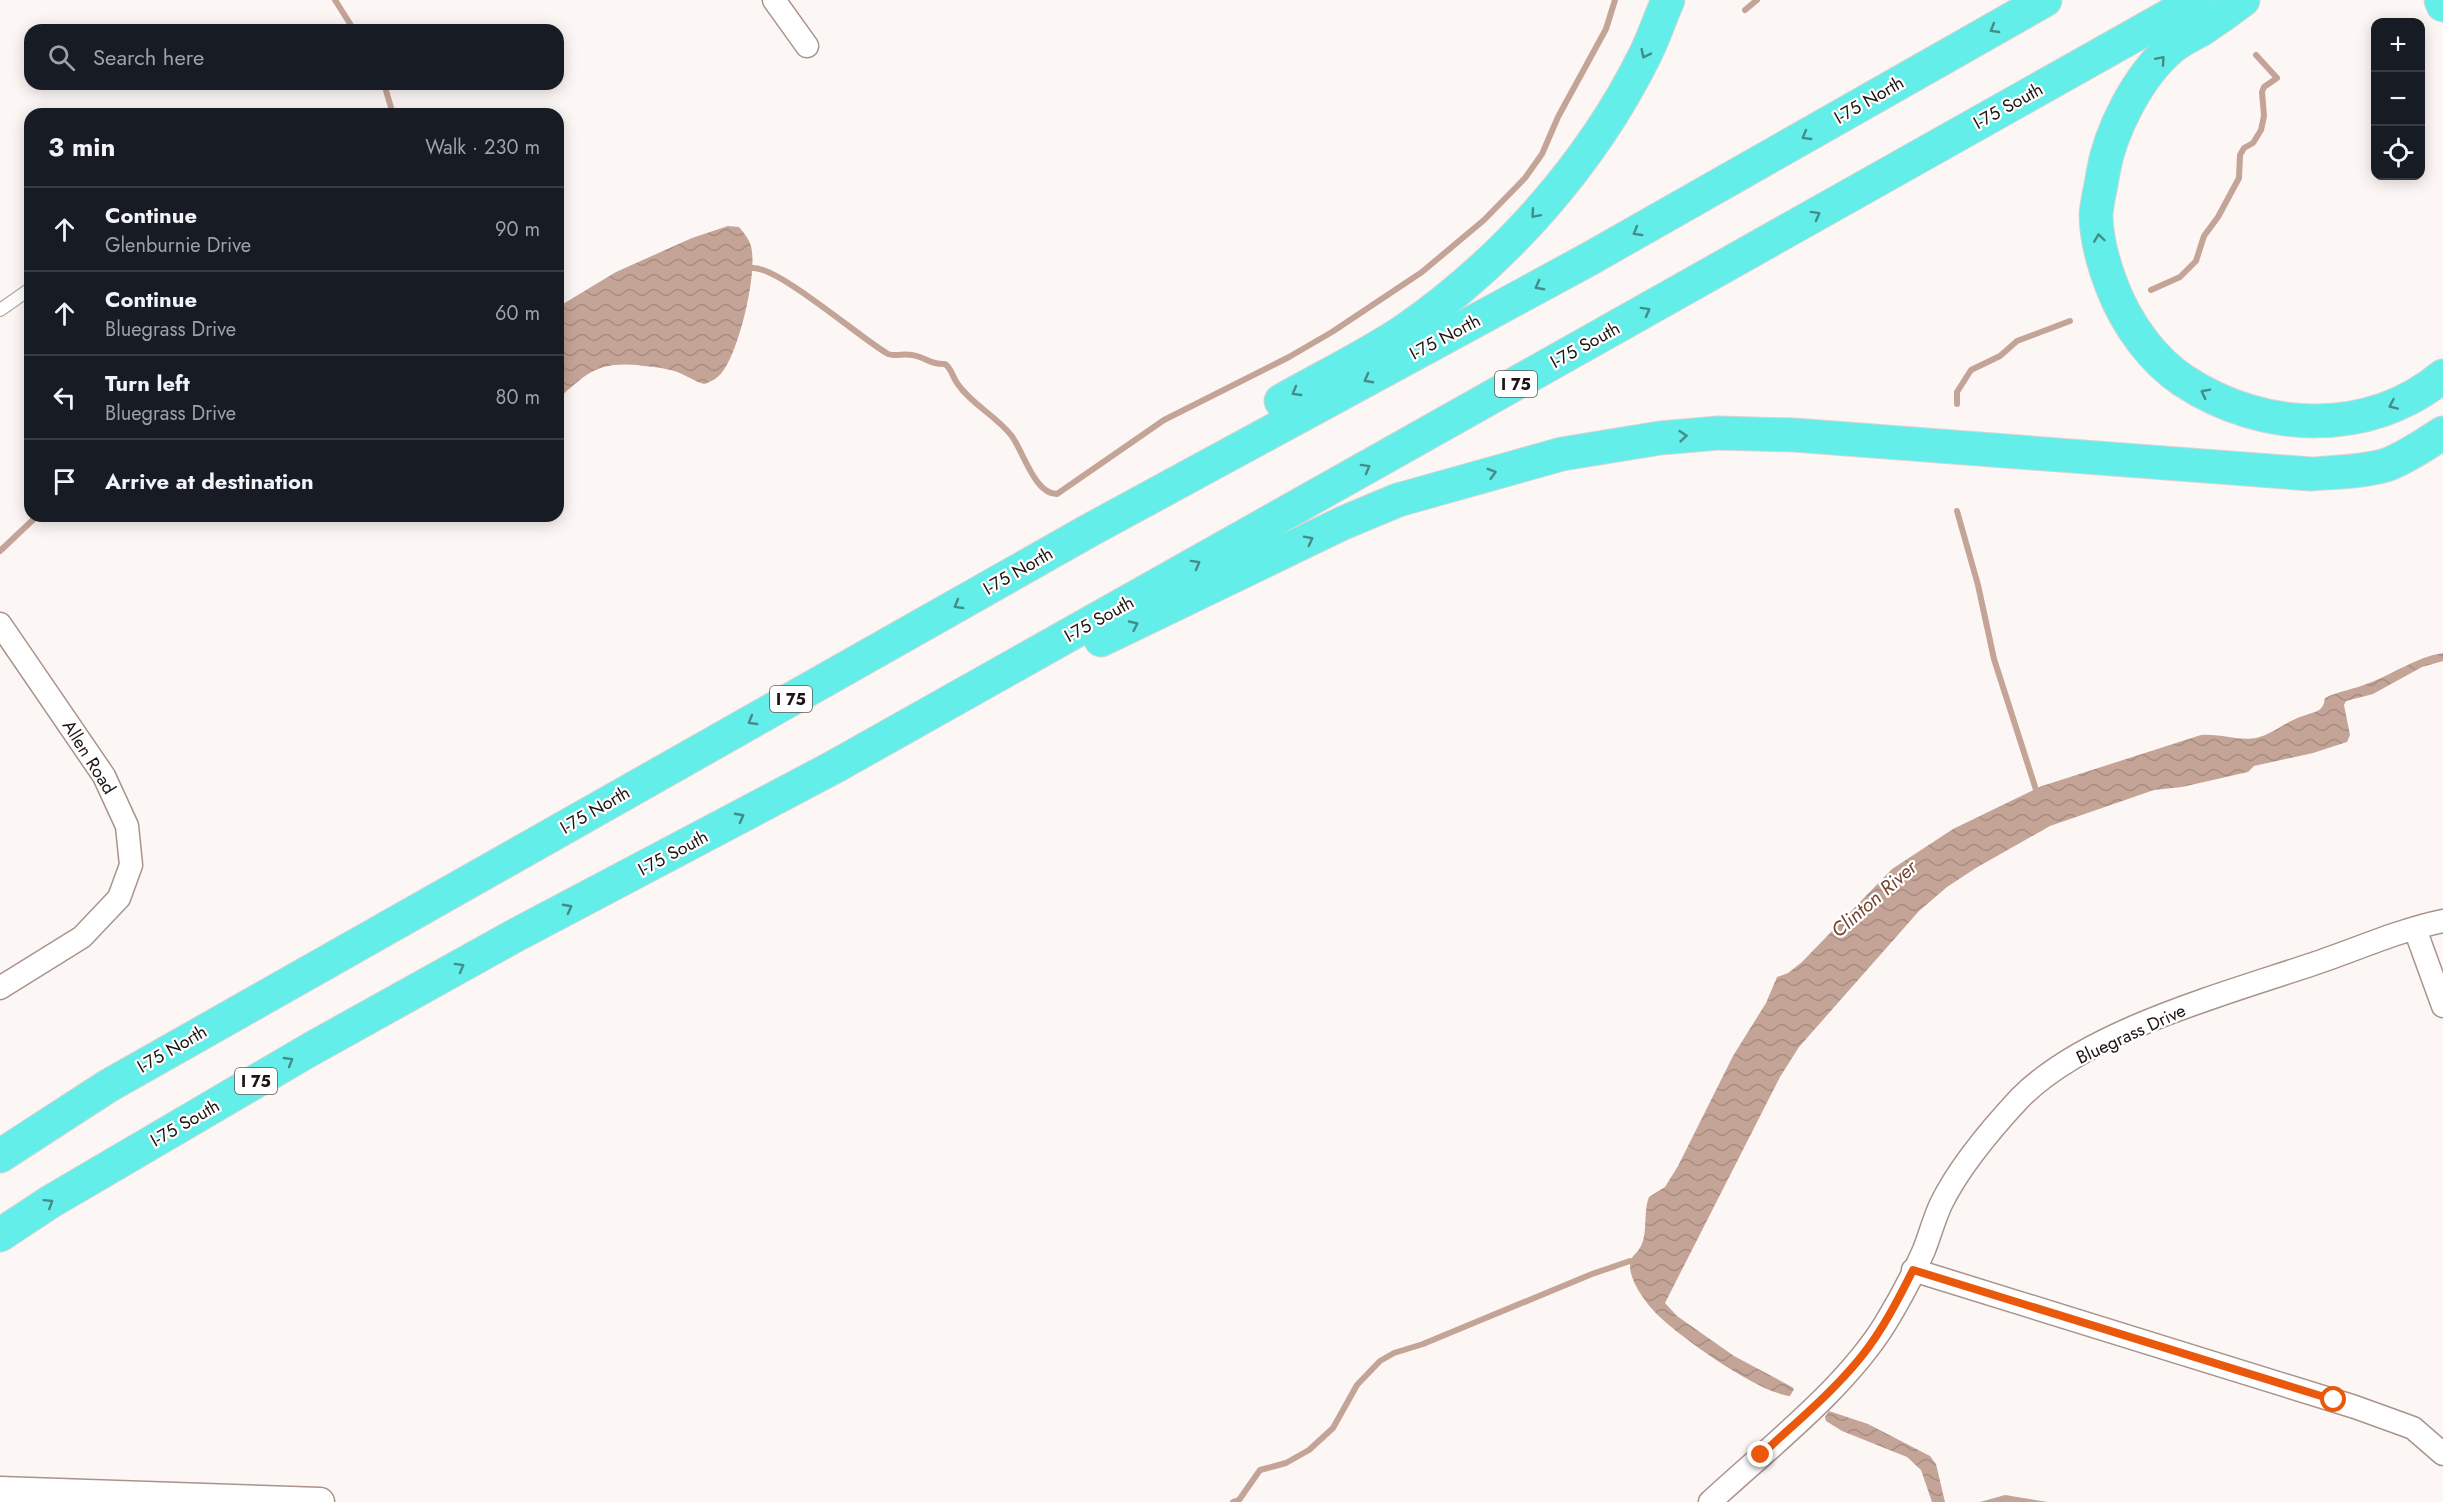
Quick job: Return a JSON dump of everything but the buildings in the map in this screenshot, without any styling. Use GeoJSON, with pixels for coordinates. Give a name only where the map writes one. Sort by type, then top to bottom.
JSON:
{"type":"FeatureCollection","features":[{"type":"Feature","properties":{"kind":"highway"},"geometry":{"type":"LineString","coordinates":[[1090,530],[1171,464],[1403,331],[1489,263],[1584,155],[1617,106],[1646,54],[1668,0]]}},
{"type":"Feature","properties":{"kind":"highway","name":"I-75 North"},"geometry":{"type":"LineString","coordinates":[[0,1156],[108,1086],[1090,530],[1591,258],[2045,0]]}},
{"type":"Feature","properties":{"kind":"highway","name":"I-75 South"},"geometry":{"type":"LineString","coordinates":[[0,1235],[50,1202],[311,1049],[516,935],[834,767],[2197,0]]}},
{"type":"Feature","properties":{"kind":"highway"},"geometry":{"type":"LineString","coordinates":[[2243,0],[2171,48],[2151,70],[2118,122],[2110,141],[2096,213],[2099,243],[2108,276],[2122,311],[2148,348],[2182,380],[2207,394],[2245,410],[2295,420],[2330,421],[2359,418],[2427,389],[2443,376]]}},
{"type":"Feature","properties":{"kind":"highway"},"geometry":{"type":"LineString","coordinates":[[2441,0],[2443,5]]}},
{"type":"Feature","properties":{"kind":"highway"},"geometry":{"type":"LineString","coordinates":[[834,767],[1343,523],[1398,500],[1562,454],[1660,438],[1719,433],[1874,440],[2311,474],[2385,465],[2407,455],[2443,433]]}},
{"type":"Feature","properties":{"kind":"street"},"geometry":{"type":"LineString","coordinates":[[774,0],[807,46]]}},
{"type":"Feature","properties":{"kind":"street","name":"Allen Road"},"geometry":{"type":"LineString","coordinates":[[0,624],[104,776],[127,826],[131,865],[119,898],[82,937],[0,988]]}},
{"type":"Feature","properties":{"kind":"street","name":"Bluegrass Drive"},"geometry":{"type":"LineString","coordinates":[[1710,1502],[1830,1391],[1861,1358],[1884,1325],[1923,1252],[1942,1203],[1976,1150],[2022,1097],[2054,1071],[2097,1045],[2164,1015],[2443,921]]}},
{"type":"Feature","properties":{"kind":"street"},"geometry":{"type":"LineString","coordinates":[[2415,929],[2443,1006]]}},
{"type":"Feature","properties":{"kind":"street"},"geometry":{"type":"LineString","coordinates":[[1913,1270],[2355,1407],[2413,1428],[2443,1454]]}},
{"type":"Feature","properties":{"kind":"street"},"geometry":{"type":"LineString","coordinates":[[0,1491],[320,1502]]}},
{"type":"Feature","properties":{"kind":"lane"},"geometry":{"type":"LineString","coordinates":[[0,310],[24,293]]}},
{"type":"Feature","properties":{"kind":"water"},"geometry":{"type":"Polygon","coordinates":[[[728,226],[739,227],[751,246],[752,274],[746,311],[729,361],[719,376],[704,384],[678,372],[665,369],[637,365],[612,365],[593,371],[564,394],[564,303],[616,272],[692,238],[728,226]]]}},
{"type":"Feature","properties":{"kind":"water","name":"Clinton River"},"geometry":{"type":"Polygon","coordinates":[[[2443,653],[2443,661],[2422,667],[2373,694],[2346,701],[2344,705],[2350,735],[2347,742],[2313,753],[2254,766],[2248,772],[2182,787],[2154,790],[2050,826],[1976,868],[1947,887],[1919,911],[1799,1047],[1780,1077],[1665,1303],[1677,1316],[1734,1356],[1792,1387],[1794,1389],[1790,1396],[1760,1386],[1723,1365],[1673,1329],[1646,1302],[1633,1280],[1630,1262],[1643,1240],[1649,1197],[1665,1187],[1678,1166],[1733,1056],[1766,1003],[1777,977],[1788,973],[1802,962],[1892,869],[1953,829],[2042,786],[2201,735],[2256,738],[2297,718],[2318,711],[2325,698],[2364,685],[2424,658],[2443,653]]]}},
{"type":"Feature","properties":{"kind":"water"},"geometry":{"type":"Polygon","coordinates":[[[1829,1411],[1868,1424],[1930,1456],[1936,1464],[1945,1502],[1932,1502],[1921,1470],[1907,1457],[1842,1431],[1826,1421],[1825,1417],[1829,1411]]]}},
{"type":"Feature","properties":{"kind":"water"},"geometry":{"type":"Polygon","coordinates":[[[2005,1495],[2048,1502],[1980,1502],[2005,1495]]]}},
{"type":"Feature","properties":{"kind":"waterway"},"geometry":{"type":"LineString","coordinates":[[335,0],[350,24]]}},
{"type":"Feature","properties":{"kind":"waterway"},"geometry":{"type":"LineString","coordinates":[[752,268],[764,270],[799,290],[888,354],[912,355],[945,364],[963,390],[1011,435],[1042,487],[1057,494],[1164,420],[1289,357],[1332,332],[1422,272],[1484,220],[1525,178],[1542,154],[1558,117],[1606,29],[1615,0]]}},
{"type":"Feature","properties":{"kind":"waterway"},"geometry":{"type":"LineString","coordinates":[[1745,10],[1757,0]]}},
{"type":"Feature","properties":{"kind":"waterway"},"geometry":{"type":"LineString","coordinates":[[2151,290],[2180,277],[2196,261],[2204,236],[2218,217],[2239,178],[2240,155],[2244,148],[2253,143],[2261,130],[2264,116],[2262,92],[2264,87],[2277,78],[2256,55]]}},
{"type":"Feature","properties":{"kind":"waterway"},"geometry":{"type":"LineString","coordinates":[[386,90],[391,108]]}},
{"type":"Feature","properties":{"kind":"waterway"},"geometry":{"type":"LineString","coordinates":[[1957,404],[1957,392],[1971,370],[2000,356],[2017,341],[2070,321]]}},
{"type":"Feature","properties":{"kind":"waterway"},"geometry":{"type":"LineString","coordinates":[[1957,511],[1978,585],[1994,659],[2038,796]]}},
{"type":"Feature","properties":{"kind":"waterway"},"geometry":{"type":"LineString","coordinates":[[0,551],[31,522]]}},
{"type":"Feature","properties":{"kind":"waterway"},"geometry":{"type":"LineString","coordinates":[[1233,1502],[1239,1500],[1260,1470],[1286,1463],[1309,1450],[1333,1428],[1357,1385],[1380,1361],[1394,1353],[1423,1344],[1592,1274],[1630,1261]]}},
{"type":"Feature","properties":{"kind":"route"},"geometry":{"type":"LineString","coordinates":[[1761,1455],[1830,1391],[1861,1358],[1884,1325],[1913,1270],[2334,1400]]}}]}
